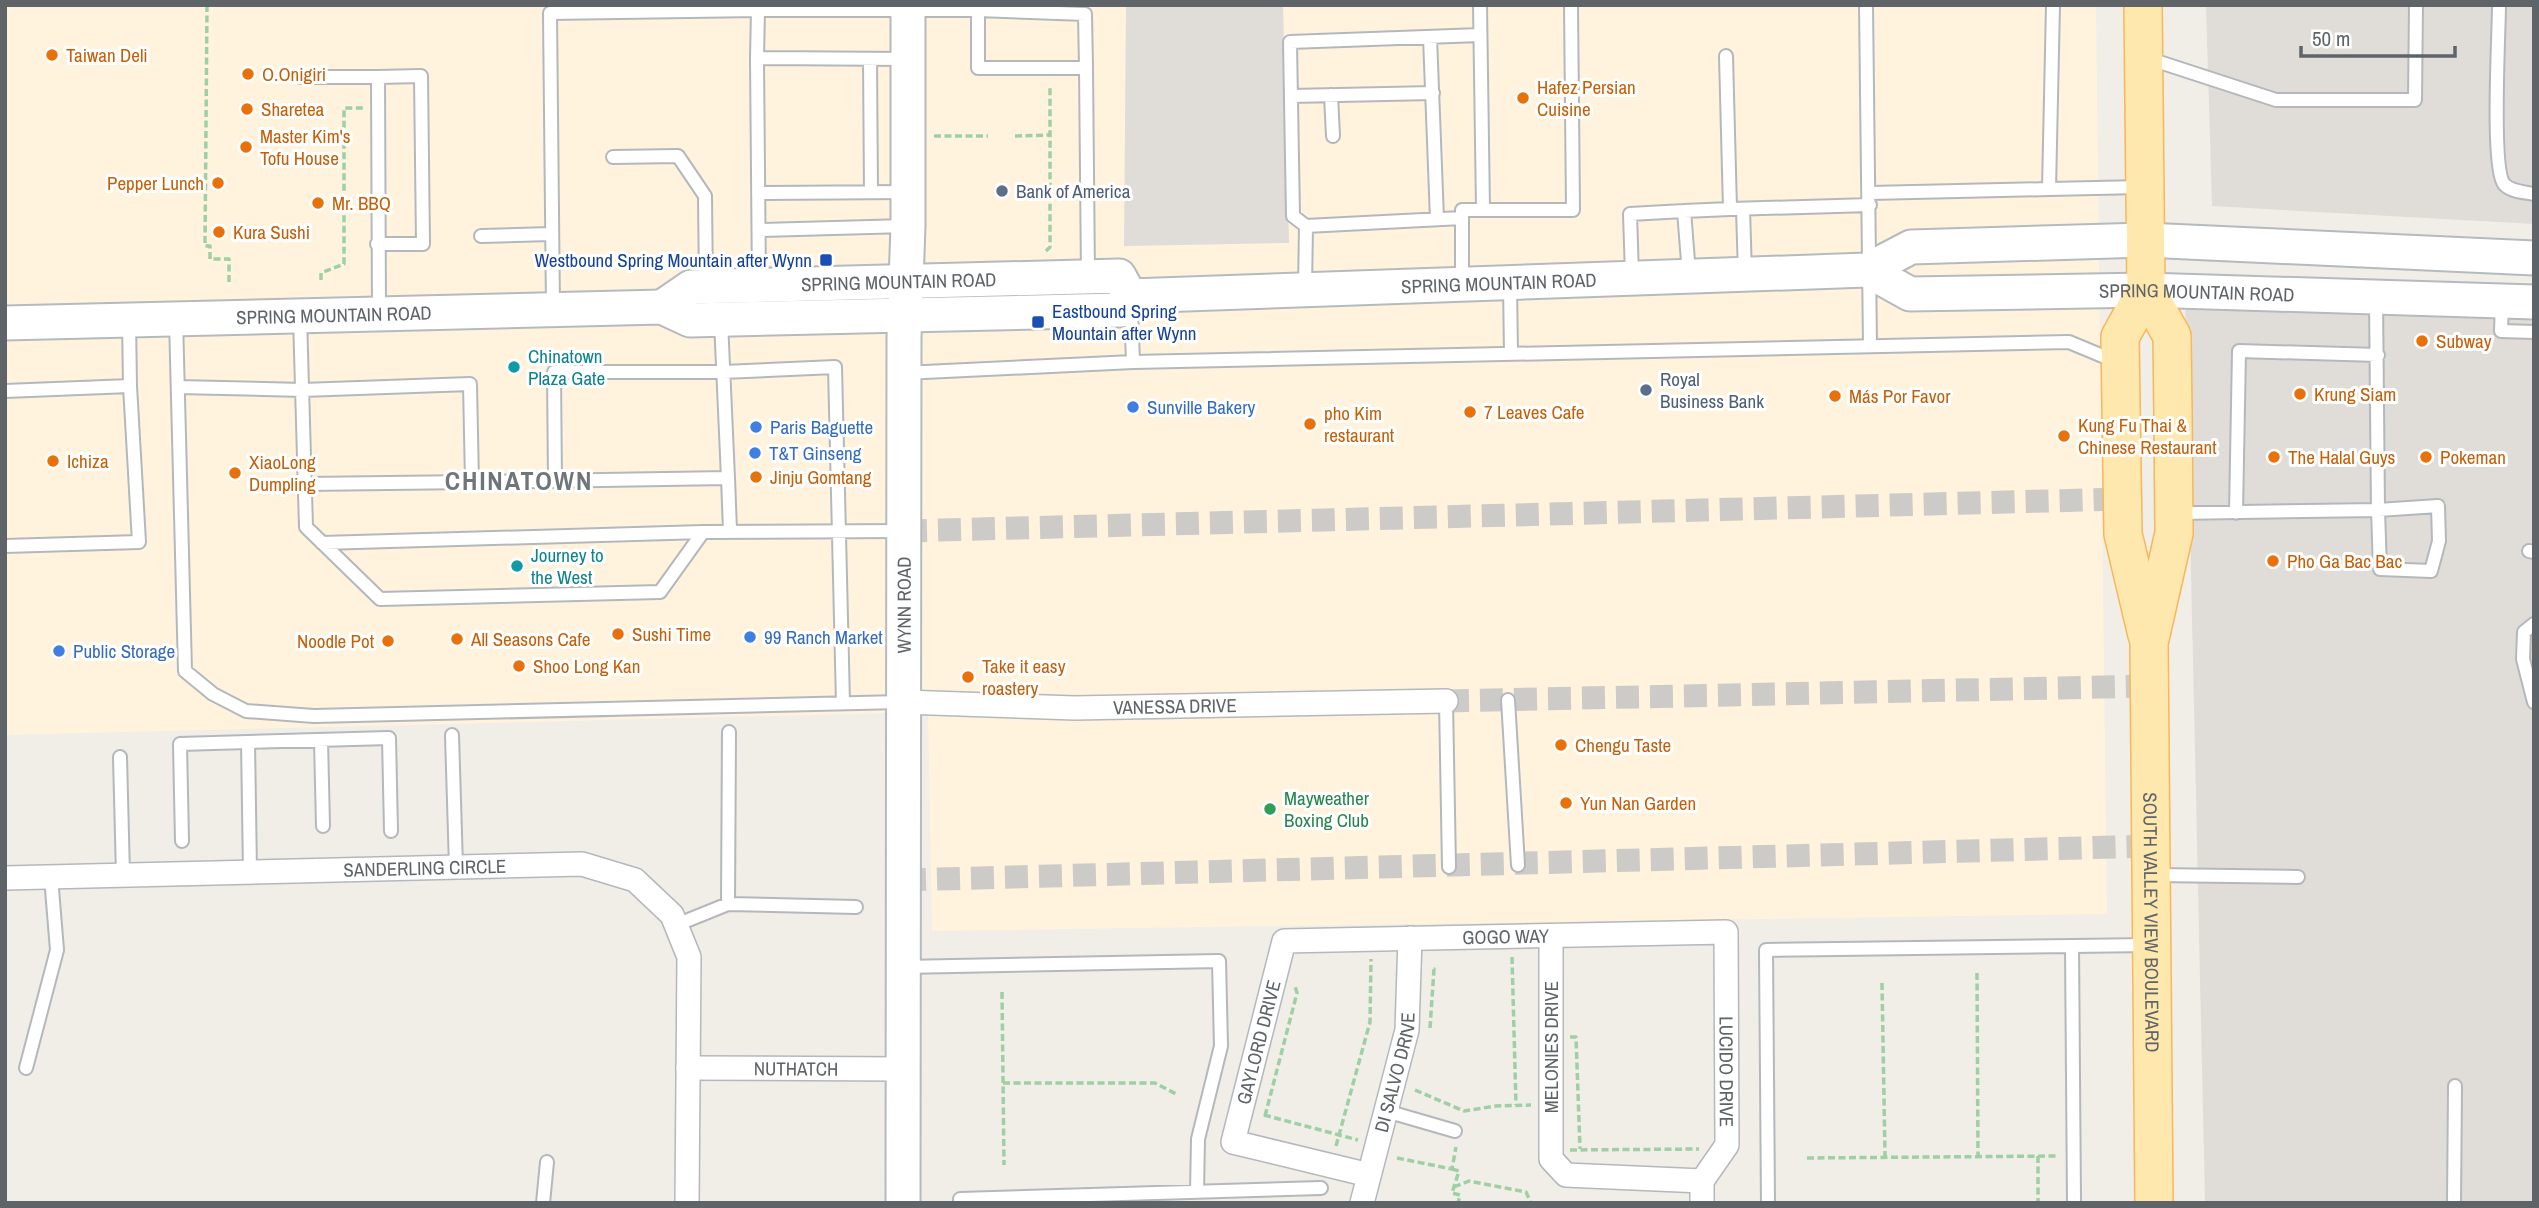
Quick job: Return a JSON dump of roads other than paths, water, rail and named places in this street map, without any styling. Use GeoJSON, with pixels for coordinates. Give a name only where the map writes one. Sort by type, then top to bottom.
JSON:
{"type":"FeatureCollection","features":[{"type":"Feature","properties":{"kind":"main road","name":"SOUTH VALLEY VIEW BOULEVARD"},"geometry":{"type":"LineString","coordinates":[[2143,5],[2146,290],[2172,336],[2174,513],[2174,533],[2149,643]]}},
{"type":"Feature","properties":{"kind":"main road","name":"WYNN ROAD"},"geometry":{"type":"LineString","coordinates":[[903,1203],[904,282],[908,226],[908,8]]}},
{"type":"Feature","properties":{"kind":"main road","name":"SPRING MOUNTAIN ROAD"},"geometry":{"type":"LineString","coordinates":[[1130,296],[1867,270],[1911,247],[2145,240],[2534,258]]}},
{"type":"Feature","properties":{"kind":"main road","name":"SPRING MOUNTAIN ROAD"},"geometry":{"type":"LineString","coordinates":[[1867,270],[1910,294],[2146,290],[2518,302]]}},
{"type":"Feature","properties":{"kind":"main road","name":"SPRING MOUNTAIN ROAD"},"geometry":{"type":"LineString","coordinates":[[662,307],[691,287],[1119,276],[1130,296]]}},
{"type":"Feature","properties":{"kind":"main road","name":"SOUTH VALLEY VIEW BOULEVARD"},"geometry":{"type":"LineString","coordinates":[[2146,290],[2120,337],[2123,534],[2149,643],[2154,1203]]}},
{"type":"Feature","properties":{"kind":"main road","name":"SPRING MOUNTAIN ROAD"},"geometry":{"type":"LineString","coordinates":[[5,323],[662,307],[690,320],[1121,310],[1130,296]]}},
{"type":"Feature","properties":{"kind":"street","name":"VANESSA DRIVE"},"geometry":{"type":"LineString","coordinates":[[904,702],[1075,708],[1446,701]]}},
{"type":"Feature","properties":{"kind":"street","name":"SANDERLING CIRCLE"},"geometry":{"type":"LineString","coordinates":[[5,878],[582,864],[635,880],[672,915],[689,957],[687,1203]]}},
{"type":"Feature","properties":{"kind":"street","name":"GOGO WAY"},"geometry":{"type":"LineString","coordinates":[[1284,941],[1726,932]]}},
{"type":"Feature","properties":{"kind":"street","name":"LUCIDO DRIVE"},"geometry":{"type":"LineString","coordinates":[[1702,1192],[1727,1145],[1726,932]]}},
{"type":"Feature","properties":{"kind":"street","name":"MELONIES DRIVE"},"geometry":{"type":"LineString","coordinates":[[1551,936],[1551,1154],[1566,1175],[1702,1192]]}},
{"type":"Feature","properties":{"kind":"street","name":"DI SALVO DRIVE"},"geometry":{"type":"LineString","coordinates":[[1362,1203],[1407,1030],[1419,938]]}},
{"type":"Feature","properties":{"kind":"street","name":"GAYLORD DRIVE"},"geometry":{"type":"LineString","coordinates":[[1284,941],[1233,1142],[1369,1175]]}},
{"type":"Feature","properties":{"kind":"street","name":"NUTHATCH"},"geometry":{"type":"LineString","coordinates":[[688,1069],[903,1069]]}},
{"type":"Feature","properties":{"kind":"lane"},"geometry":{"type":"LineString","coordinates":[[1480,5],[1483,210]]}},
{"type":"Feature","properties":{"kind":"lane"},"geometry":{"type":"LineString","coordinates":[[1462,284],[1462,210],[1573,210],[1571,5]]}},
{"type":"Feature","properties":{"kind":"lane"},"geometry":{"type":"LineString","coordinates":[[1866,5],[1870,199],[1867,270],[1870,346]]}},
{"type":"Feature","properties":{"kind":"lane"},"geometry":{"type":"LineString","coordinates":[[2049,189],[2053,5]]}},
{"type":"Feature","properties":{"kind":"lane"},"geometry":{"type":"LineString","coordinates":[[2144,57],[2276,100],[2415,100],[2416,5]]}},
{"type":"Feature","properties":{"kind":"lane"},"geometry":{"type":"LineString","coordinates":[[2499,5],[2497,143],[2501,178],[2514,191],[2534,194]]}},
{"type":"Feature","properties":{"kind":"lane"},"geometry":{"type":"LineString","coordinates":[[553,310],[550,234],[550,13],[908,8],[1085,14],[1088,277]]}},
{"type":"Feature","properties":{"kind":"lane"},"geometry":{"type":"LineString","coordinates":[[758,10],[759,285]]}},
{"type":"Feature","properties":{"kind":"lane"},"geometry":{"type":"LineString","coordinates":[[978,10],[978,68],[1086,68]]}},
{"type":"Feature","properties":{"kind":"lane"},"geometry":{"type":"LineString","coordinates":[[1462,218],[1306,226],[1293,216],[1290,42],[1480,35]]}},
{"type":"Feature","properties":{"kind":"lane"},"geometry":{"type":"LineString","coordinates":[[1430,37],[1437,219]]}},
{"type":"Feature","properties":{"kind":"lane"},"geometry":{"type":"LineString","coordinates":[[1726,56],[1736,209],[1745,274]]}},
{"type":"Feature","properties":{"kind":"lane"},"geometry":{"type":"LineString","coordinates":[[757,58],[908,59]]}},
{"type":"Feature","properties":{"kind":"lane"},"geometry":{"type":"LineString","coordinates":[[870,59],[871,191]]}},
{"type":"Feature","properties":{"kind":"lane"},"geometry":{"type":"LineString","coordinates":[[301,77],[421,76],[423,244],[377,244]]}},
{"type":"Feature","properties":{"kind":"lane"},"geometry":{"type":"LineString","coordinates":[[374,77],[379,314]]}},
{"type":"Feature","properties":{"kind":"lane"},"geometry":{"type":"LineString","coordinates":[[1291,96],[1433,93]]}},
{"type":"Feature","properties":{"kind":"lane"},"geometry":{"type":"LineString","coordinates":[[1331,95],[1333,136]]}},
{"type":"Feature","properties":{"kind":"lane"},"geometry":{"type":"LineString","coordinates":[[613,157],[678,156],[705,196],[706,286]]}},
{"type":"Feature","properties":{"kind":"lane"},"geometry":{"type":"LineString","coordinates":[[1632,278],[1630,214],[2049,189],[2145,187]]}},
{"type":"Feature","properties":{"kind":"lane"},"geometry":{"type":"LineString","coordinates":[[758,193],[908,192]]}},
{"type":"Feature","properties":{"kind":"lane"},"geometry":{"type":"LineString","coordinates":[[1684,211],[1689,276]]}},
{"type":"Feature","properties":{"kind":"lane"},"geometry":{"type":"LineString","coordinates":[[759,230],[908,226]]}},
{"type":"Feature","properties":{"kind":"lane"},"geometry":{"type":"LineString","coordinates":[[1305,290],[1306,226]]}},
{"type":"Feature","properties":{"kind":"lane"},"geometry":{"type":"LineString","coordinates":[[481,236],[550,234]]}},
{"type":"Feature","properties":{"kind":"lane"},"geometry":{"type":"LineString","coordinates":[[1510,282],[1511,354]]}},
{"type":"Feature","properties":{"kind":"lane"},"geometry":{"type":"LineString","coordinates":[[1130,296],[1133,362]]}},
{"type":"Feature","properties":{"kind":"lane"},"geometry":{"type":"LineString","coordinates":[[2174,513],[2236,513],[2378,509],[2438,506],[2440,541],[2431,571],[2380,569],[2378,509],[2378,355],[2376,298]]}},
{"type":"Feature","properties":{"kind":"lane"},"geometry":{"type":"LineString","coordinates":[[2518,302],[2501,331],[2534,332]]}},
{"type":"Feature","properties":{"kind":"lane"},"geometry":{"type":"LineString","coordinates":[[300,316],[306,527],[380,599],[660,592],[703,532]]}},
{"type":"Feature","properties":{"kind":"lane"},"geometry":{"type":"LineString","coordinates":[[176,319],[185,671],[213,694],[246,711],[314,716],[904,702]]}},
{"type":"Feature","properties":{"kind":"lane"},"geometry":{"type":"LineString","coordinates":[[721,319],[730,531]]}},
{"type":"Feature","properties":{"kind":"lane"},"geometry":{"type":"LineString","coordinates":[[5,546],[139,542],[129,320]]}},
{"type":"Feature","properties":{"kind":"lane"},"geometry":{"type":"LineString","coordinates":[[904,373],[1133,362],[2069,342],[2121,363]]}},
{"type":"Feature","properties":{"kind":"lane"},"geometry":{"type":"LineString","coordinates":[[2236,513],[2239,351],[2378,355]]}},
{"type":"Feature","properties":{"kind":"lane"},"geometry":{"type":"LineString","coordinates":[[555,481],[554,373],[723,373],[835,367],[843,704]]}},
{"type":"Feature","properties":{"kind":"lane"},"geometry":{"type":"LineString","coordinates":[[178,387],[303,390],[470,384],[472,482]]}},
{"type":"Feature","properties":{"kind":"lane"},"geometry":{"type":"LineString","coordinates":[[5,391],[130,386]]}},
{"type":"Feature","properties":{"kind":"lane"},"geometry":{"type":"LineString","coordinates":[[305,484],[728,478]]}},
{"type":"Feature","properties":{"kind":"lane"},"geometry":{"type":"LineString","coordinates":[[322,542],[730,531],[904,531]]}},
{"type":"Feature","properties":{"kind":"lane"},"geometry":{"type":"LineString","coordinates":[[2534,624],[2524,632],[2523,659],[2534,702]]}},
{"type":"Feature","properties":{"kind":"lane"},"geometry":{"type":"LineString","coordinates":[[1508,700],[1518,865]]}},
{"type":"Feature","properties":{"kind":"lane"},"geometry":{"type":"LineString","coordinates":[[1446,701],[1449,867]]}},
{"type":"Feature","properties":{"kind":"lane"},"geometry":{"type":"LineString","coordinates":[[728,904],[729,732]]}},
{"type":"Feature","properties":{"kind":"lane"},"geometry":{"type":"LineString","coordinates":[[452,736],[456,867]]}},
{"type":"Feature","properties":{"kind":"lane"},"geometry":{"type":"LineString","coordinates":[[182,841],[180,744],[389,737],[391,831]]}},
{"type":"Feature","properties":{"kind":"lane"},"geometry":{"type":"LineString","coordinates":[[321,740],[323,826]]}},
{"type":"Feature","properties":{"kind":"lane"},"geometry":{"type":"LineString","coordinates":[[248,742],[250,872]]}},
{"type":"Feature","properties":{"kind":"lane"},"geometry":{"type":"LineString","coordinates":[[120,757],[123,875]]}},
{"type":"Feature","properties":{"kind":"lane"},"geometry":{"type":"LineString","coordinates":[[2151,874],[2298,877]]}},
{"type":"Feature","properties":{"kind":"lane"},"geometry":{"type":"LineString","coordinates":[[26,1069],[57,950],[51,877]]}},
{"type":"Feature","properties":{"kind":"lane"},"geometry":{"type":"LineString","coordinates":[[676,925],[728,904],[856,907]]}},
{"type":"Feature","properties":{"kind":"lane"},"geometry":{"type":"LineString","coordinates":[[1768,1203],[1766,950],[2152,945]]}},
{"type":"Feature","properties":{"kind":"lane"},"geometry":{"type":"LineString","coordinates":[[2072,946],[2074,1203]]}},
{"type":"Feature","properties":{"kind":"lane"},"geometry":{"type":"LineString","coordinates":[[904,967],[1219,961],[1221,1046],[1198,1139],[1197,1192]]}},
{"type":"Feature","properties":{"kind":"lane"},"geometry":{"type":"LineString","coordinates":[[2454,1203],[2455,1086]]}},
{"type":"Feature","properties":{"kind":"lane"},"geometry":{"type":"LineString","coordinates":[[1386,1111],[1458,1127]]}},
{"type":"Feature","properties":{"kind":"lane"},"geometry":{"type":"LineString","coordinates":[[543,1203],[547,1161]]}},
{"type":"Feature","properties":{"kind":"lane"},"geometry":{"type":"LineString","coordinates":[[960,1203],[960,1199],[1321,1188]]}},
{"type":"Feature","properties":{"kind":"tunnel"},"geometry":{"type":"LineString","coordinates":[[904,531],[2122,499]]}},
{"type":"Feature","properties":{"kind":"tunnel"},"geometry":{"type":"LineString","coordinates":[[1446,701],[2149,686]]}},
{"type":"Feature","properties":{"kind":"tunnel"},"geometry":{"type":"LineString","coordinates":[[903,880],[2151,846]]}},
{"type":"Feature","properties":{"kind":"place","name":"Taiwan Deli"},"geometry":{"type":"Point","coordinates":[52,55]}},
{"type":"Feature","properties":{"kind":"place","name":"O.Onigiri"},"geometry":{"type":"Point","coordinates":[248,74]}},
{"type":"Feature","properties":{"kind":"place","name":"Hafez Persian Cuisine"},"geometry":{"type":"Point","coordinates":[1523,98]}},
{"type":"Feature","properties":{"kind":"place","name":"Sharetea"},"geometry":{"type":"Point","coordinates":[247,109]}},
{"type":"Feature","properties":{"kind":"place","name":"Master Kim's Tofu House"},"geometry":{"type":"Point","coordinates":[246,147]}},
{"type":"Feature","properties":{"kind":"place","name":"Pepper Lunch"},"geometry":{"type":"Point","coordinates":[218,183]}},
{"type":"Feature","properties":{"kind":"place","name":"Bank of America"},"geometry":{"type":"Point","coordinates":[1002,191]}},
{"type":"Feature","properties":{"kind":"place","name":"Mr. BBQ"},"geometry":{"type":"Point","coordinates":[318,203]}},
{"type":"Feature","properties":{"kind":"place","name":"Kura Sushi"},"geometry":{"type":"Point","coordinates":[219,232]}},
{"type":"Feature","properties":{"kind":"place","name":"Westbound Spring Mountain after Wynn"},"geometry":{"type":"Point","coordinates":[826,260]}},
{"type":"Feature","properties":{"kind":"place","name":"Eastbound Spring Mountain after Wynn"},"geometry":{"type":"Point","coordinates":[1038,322]}},
{"type":"Feature","properties":{"kind":"place","name":"Subway"},"geometry":{"type":"Point","coordinates":[2422,341]}},
{"type":"Feature","properties":{"kind":"place","name":"Chinatown Plaza Gate"},"geometry":{"type":"Point","coordinates":[514,367]}},
{"type":"Feature","properties":{"kind":"place","name":"Royal Business Bank"},"geometry":{"type":"Point","coordinates":[1646,390]}},
{"type":"Feature","properties":{"kind":"place","name":"Krung Siam"},"geometry":{"type":"Point","coordinates":[2300,394]}},
{"type":"Feature","properties":{"kind":"place","name":"Más Por Favor"},"geometry":{"type":"Point","coordinates":[1835,396]}},
{"type":"Feature","properties":{"kind":"place","name":"Sunville Bakery"},"geometry":{"type":"Point","coordinates":[1133,407]}},
{"type":"Feature","properties":{"kind":"place","name":"7 Leaves Cafe"},"geometry":{"type":"Point","coordinates":[1470,412]}},
{"type":"Feature","properties":{"kind":"place","name":"pho Kim restaurant"},"geometry":{"type":"Point","coordinates":[1310,424]}},
{"type":"Feature","properties":{"kind":"place","name":"Paris Baguette"},"geometry":{"type":"Point","coordinates":[756,427]}},
{"type":"Feature","properties":{"kind":"place","name":"Kung Fu Thai & Chinese Restaurant"},"geometry":{"type":"Point","coordinates":[2064,436]}},
{"type":"Feature","properties":{"kind":"place","name":"T&T Ginseng"},"geometry":{"type":"Point","coordinates":[755,453]}},
{"type":"Feature","properties":{"kind":"place","name":"The Halal Guys"},"geometry":{"type":"Point","coordinates":[2274,457]}},
{"type":"Feature","properties":{"kind":"place","name":"Pokeman"},"geometry":{"type":"Point","coordinates":[2426,457]}},
{"type":"Feature","properties":{"kind":"place","name":"Ichiza"},"geometry":{"type":"Point","coordinates":[53,461]}},
{"type":"Feature","properties":{"kind":"place","name":"XiaoLong Dumpling"},"geometry":{"type":"Point","coordinates":[235,473]}},
{"type":"Feature","properties":{"kind":"place","name":"Jinju Gomtang"},"geometry":{"type":"Point","coordinates":[756,477]}},
{"type":"Feature","properties":{"kind":"place","name":"Pho Ga Bac Bac"},"geometry":{"type":"Point","coordinates":[2273,561]}},
{"type":"Feature","properties":{"kind":"place","name":"Journey to the West"},"geometry":{"type":"Point","coordinates":[517,566]}},
{"type":"Feature","properties":{"kind":"place","name":"Sushi Time"},"geometry":{"type":"Point","coordinates":[618,634]}},
{"type":"Feature","properties":{"kind":"place","name":"99 Ranch Market"},"geometry":{"type":"Point","coordinates":[750,637]}},
{"type":"Feature","properties":{"kind":"place","name":"All Seasons Cafe"},"geometry":{"type":"Point","coordinates":[457,639]}},
{"type":"Feature","properties":{"kind":"place","name":"Noodle Pot"},"geometry":{"type":"Point","coordinates":[388,641]}},
{"type":"Feature","properties":{"kind":"place","name":"Public Storage"},"geometry":{"type":"Point","coordinates":[59,651]}},
{"type":"Feature","properties":{"kind":"place","name":"Shoo Long Kan"},"geometry":{"type":"Point","coordinates":[519,666]}},
{"type":"Feature","properties":{"kind":"place","name":"Take it easy roastery"},"geometry":{"type":"Point","coordinates":[968,677]}},
{"type":"Feature","properties":{"kind":"place","name":"Chengu Taste"},"geometry":{"type":"Point","coordinates":[1561,745]}},
{"type":"Feature","properties":{"kind":"place","name":"Yun Nan Garden"},"geometry":{"type":"Point","coordinates":[1566,803]}},
{"type":"Feature","properties":{"kind":"place","name":"Mayweather Boxing Club"},"geometry":{"type":"Point","coordinates":[1270,809]}},
{"type":"Feature","properties":{"kind":"district","name":"CHINATOWN"},"geometry":{"type":"Point","coordinates":[519,481]}}]}
